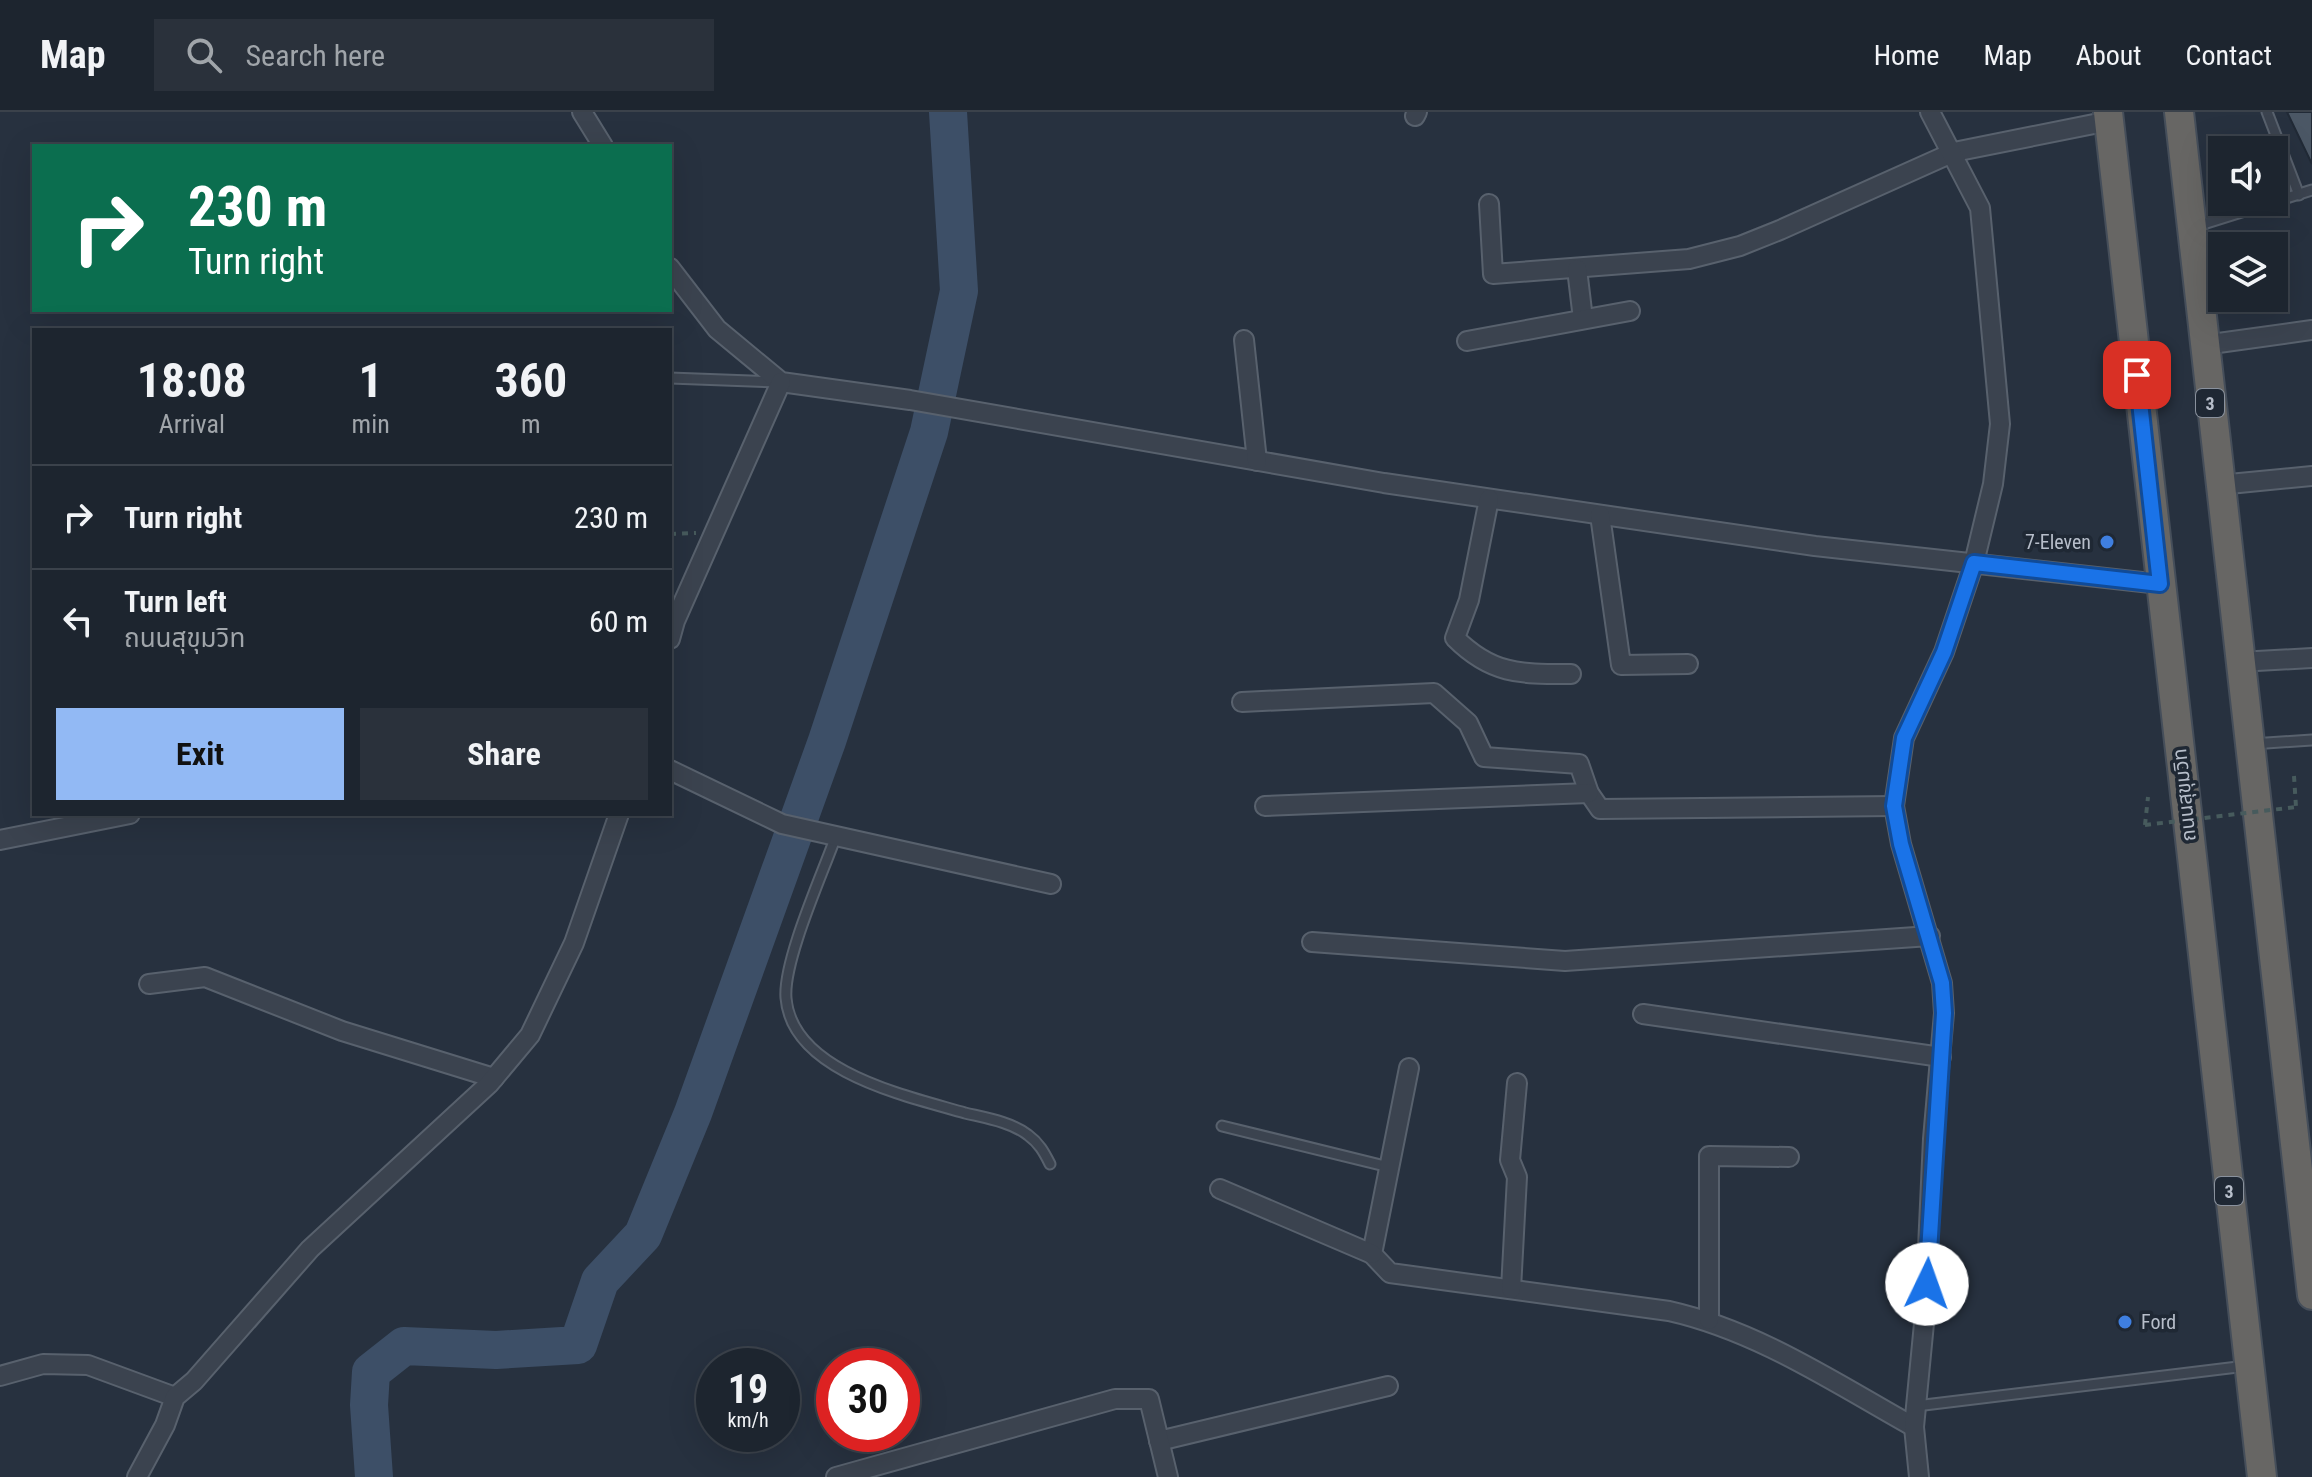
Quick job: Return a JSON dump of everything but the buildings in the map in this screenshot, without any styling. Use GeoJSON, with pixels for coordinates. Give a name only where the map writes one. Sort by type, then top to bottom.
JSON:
{"type":"FeatureCollection","features":[{"type":"Feature","properties":{"kind":"highway","name":"3"},"geometry":{"type":"LineString","coordinates":[[2179,112],[2239,662],[2306,1183],[2312,1295]]}},
{"type":"Feature","properties":{"kind":"highway","name":"ถนนสุขุมวิท"},"geometry":{"type":"LineString","coordinates":[[2108,116],[2262,1477]]}},
{"type":"Feature","properties":{"kind":"street"},"geometry":{"type":"LineString","coordinates":[[582,112],[602,144]]}},
{"type":"Feature","properties":{"kind":"street"},"geometry":{"type":"LineString","coordinates":[[1919,1477],[1914,1427],[1941,1057],[1942,983],[1901,844],[1894,806],[1904,738],[1944,652],[1974,563],[1993,484],[2000,424],[1980,208],[1954,152],[1930,112]]}},
{"type":"Feature","properties":{"kind":"street"},"geometry":{"type":"LineString","coordinates":[[1489,204],[1493,274],[1689,259],[1740,246],[1954,152],[2108,116]]}},
{"type":"Feature","properties":{"kind":"street"},"geometry":{"type":"LineString","coordinates":[[1577,269],[1583,319]]}},
{"type":"Feature","properties":{"kind":"street"},"geometry":{"type":"LineString","coordinates":[[672,271],[717,329],[781,382],[910,400],[1489,499],[1815,546],[2160,584]]}},
{"type":"Feature","properties":{"kind":"street"},"geometry":{"type":"LineString","coordinates":[[1467,341],[1630,311]]}},
{"type":"Feature","properties":{"kind":"street"},"geometry":{"type":"LineString","coordinates":[[2204,345],[2312,330]]}},
{"type":"Feature","properties":{"kind":"street"},"geometry":{"type":"LineString","coordinates":[[1244,340],[1257,461]]}},
{"type":"Feature","properties":{"kind":"street"},"geometry":{"type":"LineString","coordinates":[[672,632],[781,382]]}},
{"type":"Feature","properties":{"kind":"street"},"geometry":{"type":"LineString","coordinates":[[2219,485],[2312,476]]}},
{"type":"Feature","properties":{"kind":"street"},"geometry":{"type":"LineString","coordinates":[[1489,499],[1469,600],[1455,638],[1475,659],[1516,674],[1571,674]]}},
{"type":"Feature","properties":{"kind":"street"},"geometry":{"type":"LineString","coordinates":[[1600,515],[1621,665],[1688,664]]}},
{"type":"Feature","properties":{"kind":"street"},"geometry":{"type":"LineString","coordinates":[[2239,662],[2312,658]]}},
{"type":"Feature","properties":{"kind":"street"},"geometry":{"type":"LineString","coordinates":[[1242,702],[1434,693],[1468,723],[1484,757],[1579,764],[1589,793],[1600,809],[1894,806]]}},
{"type":"Feature","properties":{"kind":"street"},"geometry":{"type":"LineString","coordinates":[[672,771],[782,824],[1051,884]]}},
{"type":"Feature","properties":{"kind":"street"},"geometry":{"type":"LineString","coordinates":[[1265,806],[1589,793]]}},
{"type":"Feature","properties":{"kind":"street"},"geometry":{"type":"LineString","coordinates":[[0,840],[120,816]]}},
{"type":"Feature","properties":{"kind":"street"},"geometry":{"type":"LineString","coordinates":[[137,1477],[165,1425],[175,1397],[194,1381],[310,1249],[494,1078],[530,1035],[561,969],[618,816]]}},
{"type":"Feature","properties":{"kind":"street"},"geometry":{"type":"LineString","coordinates":[[1312,942],[1565,961],[1930,936]]}},
{"type":"Feature","properties":{"kind":"street"},"geometry":{"type":"LineString","coordinates":[[149,984],[205,977],[342,1031],[494,1078]]}},
{"type":"Feature","properties":{"kind":"street"},"geometry":{"type":"LineString","coordinates":[[1643,1014],[1941,1057]]}},
{"type":"Feature","properties":{"kind":"street"},"geometry":{"type":"LineString","coordinates":[[1372,1254],[1409,1068]]}},
{"type":"Feature","properties":{"kind":"street"},"geometry":{"type":"LineString","coordinates":[[1511,1289],[1517,1177],[1510,1160],[1517,1083]]}},
{"type":"Feature","properties":{"kind":"street"},"geometry":{"type":"LineString","coordinates":[[1709,1320],[1709,1156],[1789,1157]]}},
{"type":"Feature","properties":{"kind":"street"},"geometry":{"type":"LineString","coordinates":[[1220,1189],[1372,1254],[1390,1273],[1669,1311],[1709,1320],[1776,1351],[1914,1427]]}},
{"type":"Feature","properties":{"kind":"street"},"geometry":{"type":"LineString","coordinates":[[0,1376],[43,1364],[88,1365],[175,1397]]}},
{"type":"Feature","properties":{"kind":"street"},"geometry":{"type":"LineString","coordinates":[[1159,1441],[1388,1386]]}},
{"type":"Feature","properties":{"kind":"street"},"geometry":{"type":"LineString","coordinates":[[836,1477],[1125,1398],[1149,1399],[1168,1477]]}},
{"type":"Feature","properties":{"kind":"lane"},"geometry":{"type":"LineString","coordinates":[[2267,112],[2299,195]]}},
{"type":"Feature","properties":{"kind":"lane"},"geometry":{"type":"LineString","coordinates":[[2191,228],[2312,190]]}},
{"type":"Feature","properties":{"kind":"lane"},"geometry":{"type":"LineString","coordinates":[[672,378],[781,382]]}},
{"type":"Feature","properties":{"kind":"lane"},"geometry":{"type":"LineString","coordinates":[[2249,744],[2312,740]]}},
{"type":"Feature","properties":{"kind":"lane"},"geometry":{"type":"LineString","coordinates":[[836,836],[790,969],[786,997],[792,1023],[802,1039],[822,1059],[848,1073],[915,1098],[1007,1124],[1026,1133],[1040,1146],[1050,1164]]}},
{"type":"Feature","properties":{"kind":"lane"},"geometry":{"type":"LineString","coordinates":[[1222,1126],[1391,1167]]}},
{"type":"Feature","properties":{"kind":"lane"},"geometry":{"type":"LineString","coordinates":[[1916,1406],[2249,1366]]}},
{"type":"Feature","properties":{"kind":"path"},"geometry":{"type":"LineString","coordinates":[[2148,797],[2145,825],[2296,807],[2294,776]]}},
{"type":"Feature","properties":{"kind":"waterway"},"geometry":{"type":"LineString","coordinates":[[374,1477],[369,1405],[371,1372],[404,1346],[496,1350],[578,1345],[600,1281],[643,1235],[693,1113],[827,741],[929,432],[959,291],[948,112]]}},
{"type":"Feature","properties":{"kind":"place","name":"7-Eleven"},"geometry":{"type":"Point","coordinates":[2107,542]}},
{"type":"Feature","properties":{"kind":"place","name":"Ford"},"geometry":{"type":"Point","coordinates":[2125,1322]}},
{"type":"Feature","properties":{"kind":"route"},"geometry":{"type":"LineString","coordinates":[[1927,1284],[1933,1139],[1944,1013],[1942,983],[1901,844],[1894,806],[1904,738],[1944,652],[1974,563],[2160,584],[2137,375]]}}]}
